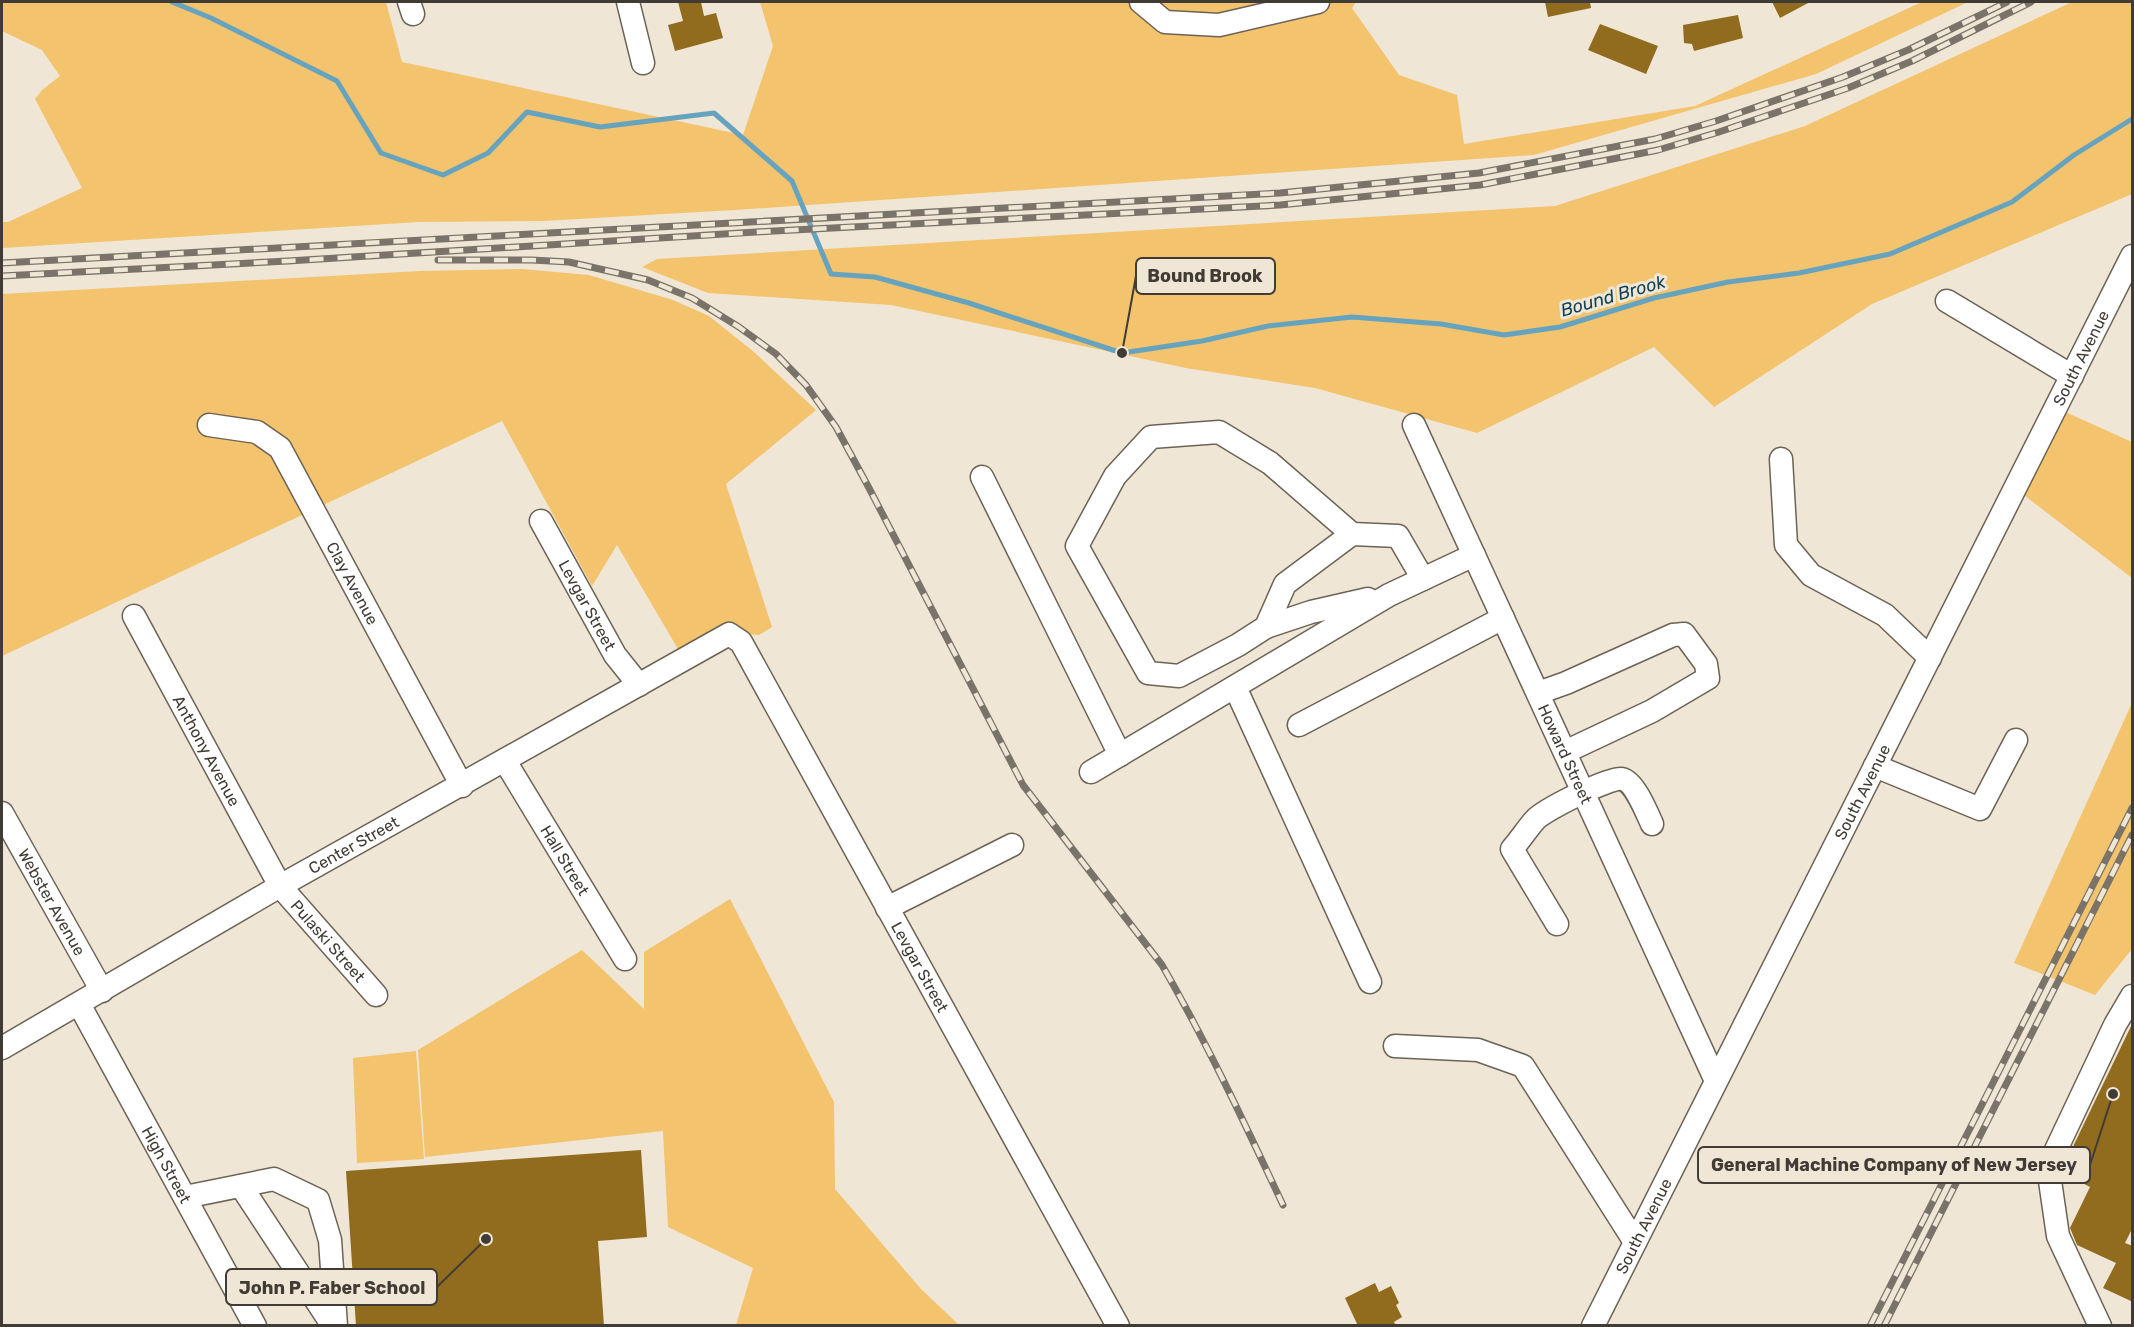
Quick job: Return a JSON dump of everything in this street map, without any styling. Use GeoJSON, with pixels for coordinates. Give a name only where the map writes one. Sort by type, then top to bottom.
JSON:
{"type":"FeatureCollection","features":[{"type":"Feature","properties":{"kind":"street"},"geometry":{"type":"LineString","coordinates":[[627,2],[643,63]]}},
{"type":"Feature","properties":{"kind":"street"},"geometry":{"type":"LineString","coordinates":[[1141,2],[1165,22],[1219,25],[1318,2]]}},
{"type":"Feature","properties":{"kind":"street","name":"South Avenue"},"geometry":{"type":"LineString","coordinates":[[1593,1326],[2133,256]]}},
{"type":"Feature","properties":{"kind":"street"},"geometry":{"type":"LineString","coordinates":[[1947,301],[2072,376]]}},
{"type":"Feature","properties":{"kind":"street","name":"Clay Avenue"},"geometry":{"type":"LineString","coordinates":[[209,425],[257,432],[280,448],[462,786]]}},
{"type":"Feature","properties":{"kind":"street","name":"Howard Street"},"geometry":{"type":"LineString","coordinates":[[1414,425],[1716,1081]]}},
{"type":"Feature","properties":{"kind":"street"},"geometry":{"type":"LineString","coordinates":[[1389,595],[1311,612],[1266,627],[1238,645],[1179,676],[1148,673],[1077,546],[1115,476],[1151,437],[1219,432],[1270,463],[1352,534],[1398,536],[1423,579]]}},
{"type":"Feature","properties":{"kind":"street"},"geometry":{"type":"LineString","coordinates":[[1781,459],[1786,545],[1811,575],[1885,615],[1930,658]]}},
{"type":"Feature","properties":{"kind":"street"},"geometry":{"type":"LineString","coordinates":[[982,477],[1120,755]]}},
{"type":"Feature","properties":{"kind":"street","name":"Levgar Street"},"geometry":{"type":"LineString","coordinates":[[541,521],[615,655],[639,685]]}},
{"type":"Feature","properties":{"kind":"street"},"geometry":{"type":"LineString","coordinates":[[1266,627],[1285,584],[1352,534]]}},
{"type":"Feature","properties":{"kind":"street"},"geometry":{"type":"LineString","coordinates":[[1091,772],[1389,595],[1474,555]]}},
{"type":"Feature","properties":{"kind":"street","name":"Anthony Avenue"},"geometry":{"type":"LineString","coordinates":[[134,616],[280,886]]}},
{"type":"Feature","properties":{"kind":"street"},"geometry":{"type":"LineString","coordinates":[[1299,725],[1503,618]]}},
{"type":"Feature","properties":{"kind":"street","name":"Levgar Street"},"geometry":{"type":"LineString","coordinates":[[709,645],[729,634],[741,642],[1118,1326]]}},
{"type":"Feature","properties":{"kind":"street"},"geometry":{"type":"LineString","coordinates":[[1538,693],[1566,683],[1673,635],[1684,634],[1706,664],[1708,678],[1652,711],[1565,752]]}},
{"type":"Feature","properties":{"kind":"street","name":"Center Street"},"geometry":{"type":"LineString","coordinates":[[2,1048],[280,886],[462,786],[709,645]]}},
{"type":"Feature","properties":{"kind":"street"},"geometry":{"type":"LineString","coordinates":[[1235,687],[1370,982]]}},
{"type":"Feature","properties":{"kind":"street"},"geometry":{"type":"LineString","coordinates":[[1875,766],[1980,809],[2016,740]]}},
{"type":"Feature","properties":{"kind":"street","name":"Hall Street"},"geometry":{"type":"LineString","coordinates":[[505,761],[625,958]]}},
{"type":"Feature","properties":{"kind":"street"},"geometry":{"type":"LineString","coordinates":[[1557,924],[1512,849],[1536,818],[1583,792],[1608,781],[1622,779],[1631,785],[1652,824]]}},
{"type":"Feature","properties":{"kind":"street","name":"Webster Avenue"},"geometry":{"type":"LineString","coordinates":[[2,813],[102,991]]}},
{"type":"Feature","properties":{"kind":"street"},"geometry":{"type":"LineString","coordinates":[[887,908],[1012,845]]}},
{"type":"Feature","properties":{"kind":"street","name":"Pulaski Street"},"geometry":{"type":"LineString","coordinates":[[280,886],[376,995]]}},
{"type":"Feature","properties":{"kind":"street"},"geometry":{"type":"LineString","coordinates":[[2100,1326],[2058,1236],[2049,1174],[2055,1152],[2115,1025],[2133,996]]}},
{"type":"Feature","properties":{"kind":"street","name":"High Street"},"geometry":{"type":"LineString","coordinates":[[79,1004],[255,1326]]}},
{"type":"Feature","properties":{"kind":"street"},"geometry":{"type":"LineString","coordinates":[[1395,1046],[1478,1050],[1523,1066],[1635,1242]]}},
{"type":"Feature","properties":{"kind":"street"},"geometry":{"type":"LineString","coordinates":[[185,1197],[274,1179],[318,1200],[330,1240],[335,1326]]}},
{"type":"Feature","properties":{"kind":"street"},"geometry":{"type":"LineString","coordinates":[[241,1186],[335,1326]]}},
{"type":"Feature","properties":{"kind":"shaded area"},"geometry":{"type":"Polygon","coordinates":[[[2,2],[386,2],[402,62],[743,135],[773,46],[760,2],[1356,2],[1352,8],[1399,75],[1457,95],[1464,144],[1695,106],[1922,2],[1968,2],[1816,74],[1534,155],[735,210],[543,221],[419,222],[2,248],[2,222],[8,222],[82,188],[35,99],[42,90],[60,76],[42,50],[2,31],[2,2]]]}},
{"type":"Feature","properties":{"kind":"shaded area"},"geometry":{"type":"Polygon","coordinates":[[[2072,2],[2132,2],[2132,194],[1872,304],[1714,407],[1654,347],[1477,433],[1315,388],[1186,368],[891,305],[708,293],[642,267],[657,259],[1555,206],[1805,126],[2072,2]]]}},
{"type":"Feature","properties":{"kind":"shaded area"},"geometry":{"type":"Polygon","coordinates":[[[522,269],[589,275],[673,300],[709,316],[754,352],[816,410],[726,484],[772,627],[759,635],[722,632],[678,649],[617,545],[592,586],[502,421],[2,656],[2,294],[420,271],[522,269]]]}},
{"type":"Feature","properties":{"kind":"shaded area"},"geometry":{"type":"Polygon","coordinates":[[[2061,410],[2132,442],[2132,578],[2020,492],[2061,410]]]}},
{"type":"Feature","properties":{"kind":"shaded area"},"geometry":{"type":"Polygon","coordinates":[[[2132,703],[2132,949],[2095,995],[2014,963],[2132,703]]]}},
{"type":"Feature","properties":{"kind":"shaded area"},"geometry":{"type":"Polygon","coordinates":[[[730,899],[834,1102],[835,1189],[921,1289],[959,1325],[736,1325],[753,1268],[668,1227],[663,1131],[425,1157],[418,1050],[582,950],[644,1009],[644,952],[730,899]]]}},
{"type":"Feature","properties":{"kind":"shaded area"},"geometry":{"type":"Polygon","coordinates":[[[416,1051],[424,1159],[357,1163],[353,1058],[416,1051]]]}},
{"type":"Feature","properties":{"kind":"building"},"geometry":{"type":"Polygon","coordinates":[[[678,2],[701,2],[704,16],[716,13],[723,38],[675,51],[668,25],[683,21],[678,2]]]}},
{"type":"Feature","properties":{"kind":"building"},"geometry":{"type":"Polygon","coordinates":[[[1545,2],[1590,2],[1591,8],[1548,17],[1545,2]]]}},
{"type":"Feature","properties":{"kind":"building"},"geometry":{"type":"Polygon","coordinates":[[[1772,2],[1810,2],[1780,18],[1772,2]]]}},
{"type":"Feature","properties":{"kind":"building"},"geometry":{"type":"Polygon","coordinates":[[[1738,15],[1743,38],[1694,51],[1692,44],[1684,43],[1683,25],[1738,15]]]}},
{"type":"Feature","properties":{"kind":"building"},"geometry":{"type":"Polygon","coordinates":[[[1600,24],[1658,46],[1646,74],[1588,50],[1600,24]]]}},
{"type":"Feature","properties":{"kind":"building"},"geometry":{"type":"Polygon","coordinates":[[[2133,1022],[2133,1227],[2125,1243],[2133,1246],[2133,1302],[2103,1288],[2116,1263],[2077,1245],[2070,1228],[2090,1187],[2063,1173],[2068,1157],[2133,1022]]]}},
{"type":"Feature","properties":{"kind":"building"},"geometry":{"type":"Polygon","coordinates":[[[641,1150],[647,1237],[598,1241],[604,1326],[356,1326],[346,1171],[641,1150]]]}},
{"type":"Feature","properties":{"kind":"building"},"geometry":{"type":"Polygon","coordinates":[[[1375,1283],[1379,1292],[1391,1286],[1399,1303],[1396,1305],[1402,1317],[1394,1322],[1396,1326],[1358,1326],[1345,1298],[1375,1283]]]}},
{"type":"Feature","properties":{"kind":"waterway","name":"Bound Brook"},"geometry":{"type":"LineString","coordinates":[[172,2],[211,18],[337,81],[381,153],[443,175],[488,153],[527,112],[600,127],[714,113],[792,181],[831,274],[875,277],[969,303],[1122,353],[1202,341],[1268,326],[1352,317],[1441,324],[1504,335],[1560,327],[1654,298],[1728,282],[1799,273],[1890,254],[2012,202],[2074,155],[2132,119]]}},
{"type":"Feature","properties":{"kind":"railway"},"geometry":{"type":"LineString","coordinates":[[2,263],[1280,193],[1479,173],[1655,139],[1716,121],[1843,77],[1908,50],[2007,2]]}},
{"type":"Feature","properties":{"kind":"railway"},"geometry":{"type":"LineString","coordinates":[[2,276],[774,231],[1280,205],[1480,185],[1658,150],[1719,132],[1848,88],[1912,61],[2031,2]]}},
{"type":"Feature","properties":{"kind":"railway"},"geometry":{"type":"LineString","coordinates":[[438,260],[569,262],[648,280],[692,298],[739,327],[776,354],[806,385],[836,427],[1023,785],[1162,965],[1179,994],[1283,1205]]}},
{"type":"Feature","properties":{"kind":"railway"},"geometry":{"type":"LineString","coordinates":[[1870,1326],[2132,808]]}},
{"type":"Feature","properties":{"kind":"railway"},"geometry":{"type":"LineString","coordinates":[[1884,1326],[2132,835]]}},
{"type":"Feature","properties":{"kind":"place","name":"Bound Brook"},"geometry":{"type":"Point","coordinates":[1122,353]}},
{"type":"Feature","properties":{"kind":"place","name":"General Machine Company of New Jersey"},"geometry":{"type":"Point","coordinates":[2113,1094]}},
{"type":"Feature","properties":{"kind":"place","name":"John P. Faber School"},"geometry":{"type":"Point","coordinates":[486,1239]}}]}
